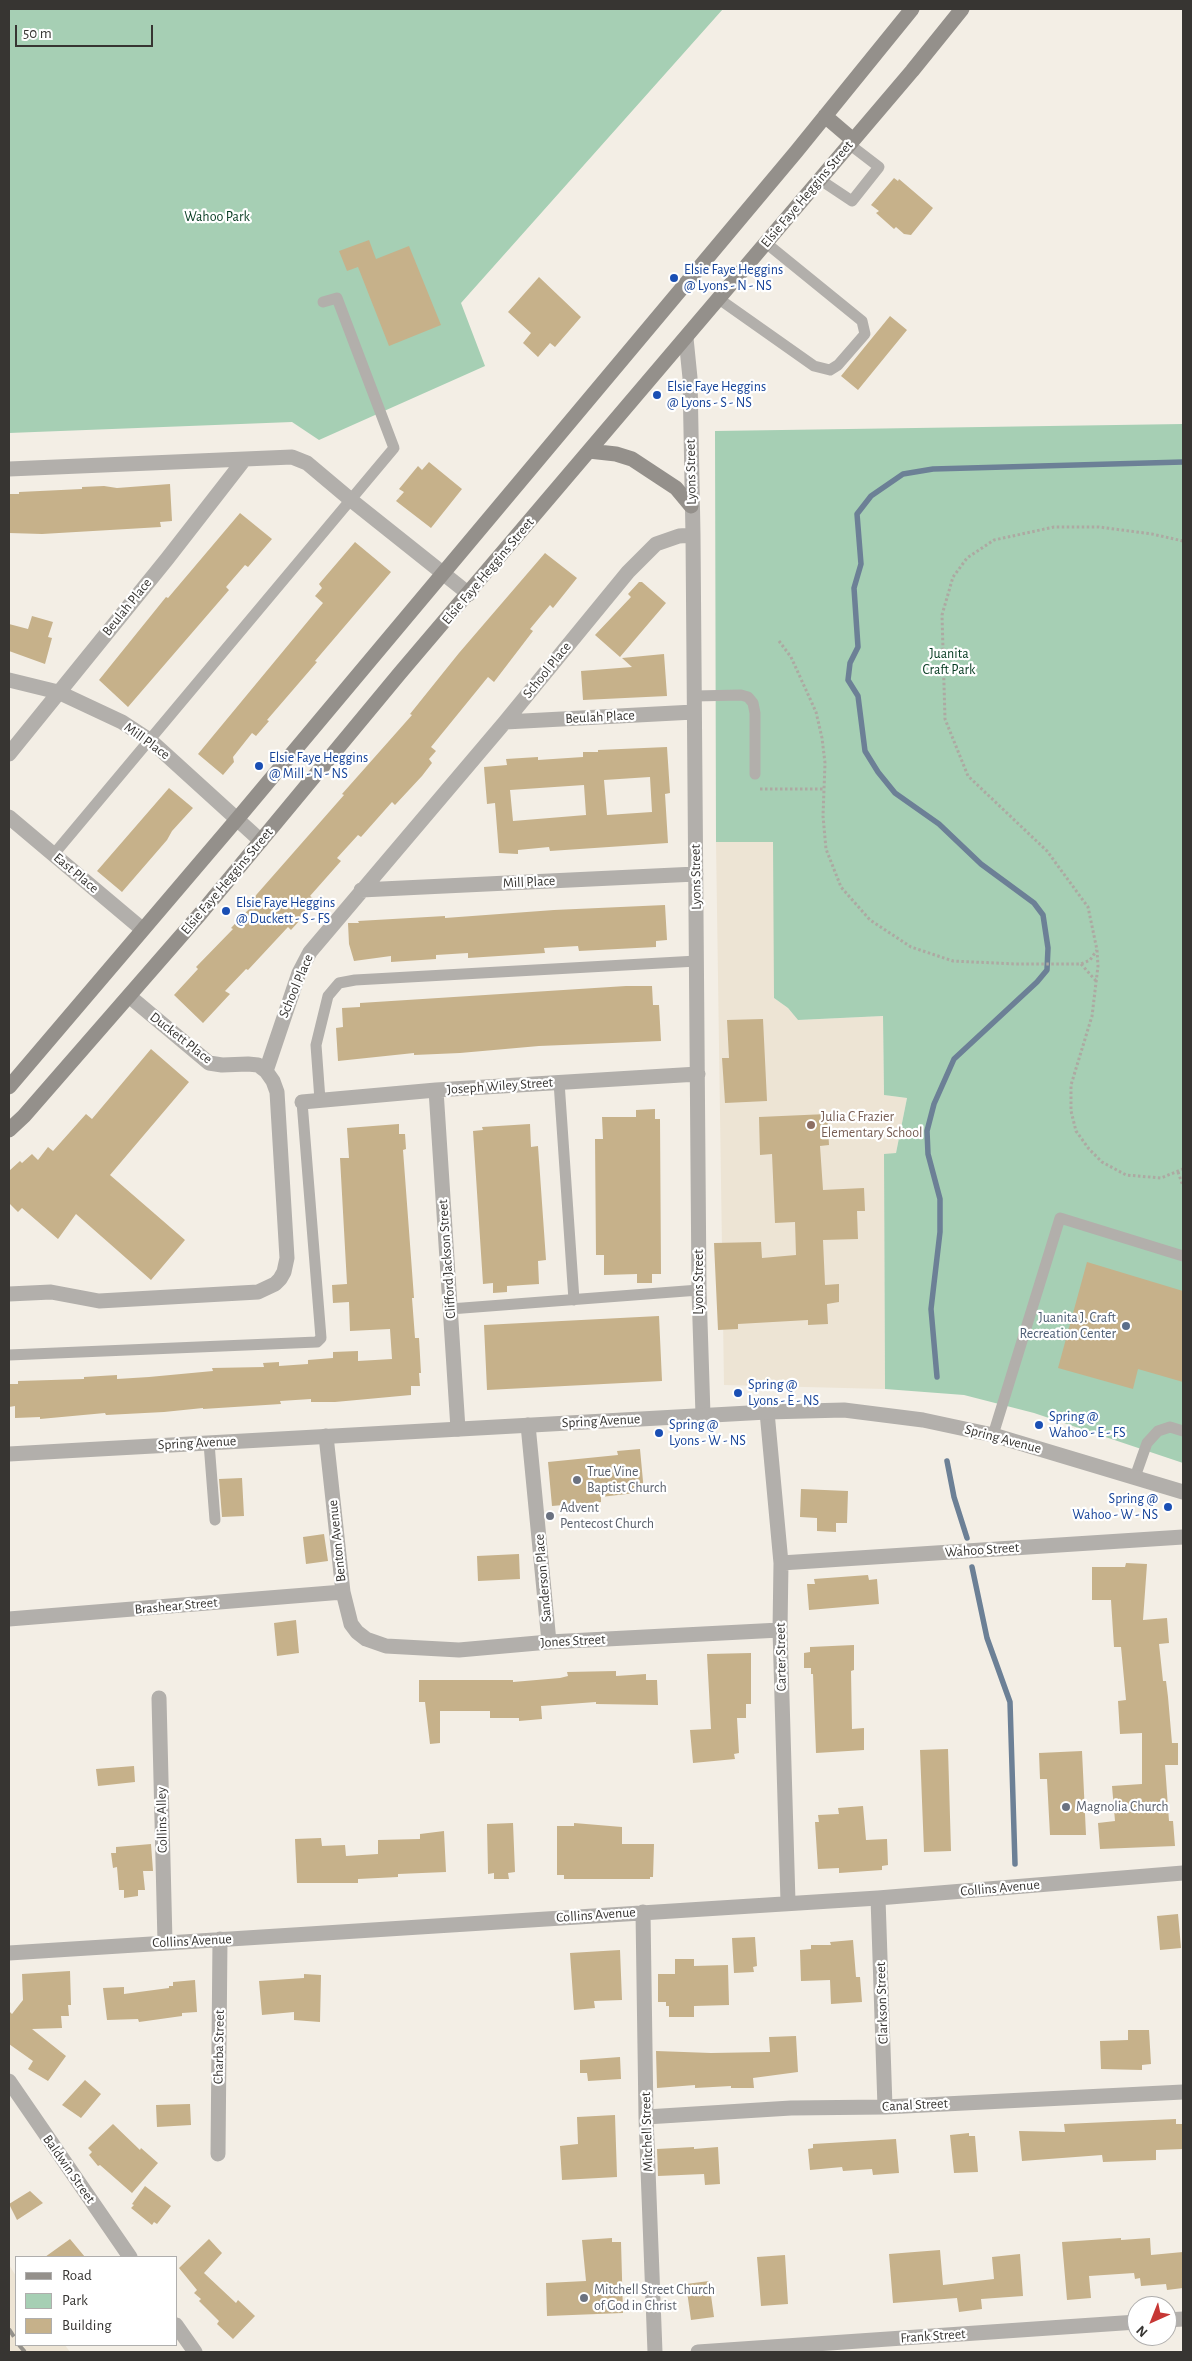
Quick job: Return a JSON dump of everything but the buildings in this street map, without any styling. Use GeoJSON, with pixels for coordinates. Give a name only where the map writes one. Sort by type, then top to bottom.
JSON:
{"type":"FeatureCollection","features":[{"type":"Feature","properties":{"kind":"main road"},"geometry":{"type":"LineString","coordinates":[[9,1086],[238,818],[825,116],[912,9]]}},
{"type":"Feature","properties":{"kind":"main road","name":"Elsie Faye Heggins Street"},"geometry":{"type":"LineString","coordinates":[[9,1130],[24,1116],[129,996],[261,841],[962,9]]}},
{"type":"Feature","properties":{"kind":"main road"},"geometry":{"type":"LineString","coordinates":[[825,116],[851,142]]}},
{"type":"Feature","properties":{"kind":"main road"},"geometry":{"type":"LineString","coordinates":[[589,452],[616,454],[632,459],[676,488],[692,506]]}},
{"type":"Feature","properties":{"kind":"street","name":"Lyons Street"},"geometry":{"type":"LineString","coordinates":[[686,338],[690,378],[693,535],[699,1290],[703,1415]]}},
{"type":"Feature","properties":{"kind":"street"},"geometry":{"type":"LineString","coordinates":[[9,469],[244,460],[292,456],[308,463],[468,594]]}},
{"type":"Feature","properties":{"kind":"street","name":"Beulah Place"},"geometry":{"type":"LineString","coordinates":[[9,754],[168,558],[244,460]]}},
{"type":"Feature","properties":{"kind":"street","name":"School Place"},"geometry":{"type":"LineString","coordinates":[[266,1071],[299,973],[310,952],[505,722],[628,572],[656,544],[679,536],[693,535]]}},
{"type":"Feature","properties":{"kind":"street","name":"Mill Place"},"geometry":{"type":"LineString","coordinates":[[9,680],[58,692],[122,722],[151,741],[238,818],[261,841]]}},
{"type":"Feature","properties":{"kind":"street","name":"Beulah Place"},"geometry":{"type":"LineString","coordinates":[[505,722],[694,712]]}},
{"type":"Feature","properties":{"kind":"street","name":"East Place"},"geometry":{"type":"LineString","coordinates":[[9,817],[142,929]]}},
{"type":"Feature","properties":{"kind":"street","name":"Mill Place"},"geometry":{"type":"LineString","coordinates":[[361,890],[696,874]]}},
{"type":"Feature","properties":{"kind":"street","name":"Duckett Place"},"geometry":{"type":"LineString","coordinates":[[129,996],[210,1063],[258,1065],[266,1071]]}},
{"type":"Feature","properties":{"kind":"street"},"geometry":{"type":"LineString","coordinates":[[9,1294],[50,1292],[99,1301],[258,1292],[275,1284],[284,1272],[287,1258],[277,1092],[273,1080],[266,1071]]}},
{"type":"Feature","properties":{"kind":"street","name":"Joseph Wiley Street"},"geometry":{"type":"LineString","coordinates":[[302,1102],[436,1090],[698,1074]]}},
{"type":"Feature","properties":{"kind":"street","name":"Clifford Jackson Street"},"geometry":{"type":"LineString","coordinates":[[436,1090],[458,1429]]}},
{"type":"Feature","properties":{"kind":"street","name":"Spring Avenue"},"geometry":{"type":"LineString","coordinates":[[9,1454],[703,1415],[844,1410],[923,1420],[993,1435],[1183,1492]]}},
{"type":"Feature","properties":{"kind":"street","name":"Carter Street"},"geometry":{"type":"LineString","coordinates":[[767,1412],[781,1563],[780,1630],[788,1902]]}},
{"type":"Feature","properties":{"kind":"street","name":"Sanderson Place"},"geometry":{"type":"LineString","coordinates":[[528,1425],[549,1642]]}},
{"type":"Feature","properties":{"kind":"street","name":"Benton Avenue"},"geometry":{"type":"LineString","coordinates":[[326,1436],[343,1592],[351,1624],[366,1639]]}},
{"type":"Feature","properties":{"kind":"street","name":"Wahoo Street"},"geometry":{"type":"LineString","coordinates":[[781,1563],[1183,1537]]}},
{"type":"Feature","properties":{"kind":"street","name":"Brashear Street"},"geometry":{"type":"LineString","coordinates":[[9,1619],[343,1592]]}},
{"type":"Feature","properties":{"kind":"street","name":"Jones Street"},"geometry":{"type":"LineString","coordinates":[[366,1639],[386,1646],[459,1650],[549,1642],[780,1630]]}},
{"type":"Feature","properties":{"kind":"street","name":"Collins Alley"},"geometry":{"type":"LineString","coordinates":[[159,1698],[165,1942]]}},
{"type":"Feature","properties":{"kind":"street","name":"Collins Avenue"},"geometry":{"type":"LineString","coordinates":[[9,1953],[788,1902],[878,1898],[1183,1874]]}},
{"type":"Feature","properties":{"kind":"street","name":"Clarkson Street"},"geometry":{"type":"LineString","coordinates":[[878,1898],[885,2107]]}},
{"type":"Feature","properties":{"kind":"street","name":"Mitchell Street"},"geometry":{"type":"LineString","coordinates":[[643,1912],[646,2117],[655,2352]]}},
{"type":"Feature","properties":{"kind":"street","name":"Charba Street"},"geometry":{"type":"LineString","coordinates":[[218,2154],[220,1940]]}},
{"type":"Feature","properties":{"kind":"street","name":"Baldwin Street"},"geometry":{"type":"LineString","coordinates":[[9,2081],[129,2256]]}},
{"type":"Feature","properties":{"kind":"street","name":"Canal Street"},"geometry":{"type":"LineString","coordinates":[[646,2117],[791,2108],[885,2107],[1183,2092]]}},
{"type":"Feature","properties":{"kind":"street","name":"Frank Street"},"geometry":{"type":"LineString","coordinates":[[698,2352],[1127,2323]]}},
{"type":"Feature","properties":{"kind":"street"},"geometry":{"type":"LineString","coordinates":[[178,2328],[195,2352]]}},
{"type":"Feature","properties":{"kind":"lane"},"geometry":{"type":"LineString","coordinates":[[819,179],[852,201],[879,167],[851,142]]}},
{"type":"Feature","properties":{"kind":"lane"},"geometry":{"type":"LineString","coordinates":[[719,299],[814,366],[830,370],[838,365],[865,334],[862,321],[766,243]]}},
{"type":"Feature","properties":{"kind":"lane"},"geometry":{"type":"LineString","coordinates":[[54,854],[151,741],[394,448],[337,298],[323,302]]}},
{"type":"Feature","properties":{"kind":"lane"},"geometry":{"type":"LineString","coordinates":[[694,696],[741,695],[748,697],[753,702],[755,713],[755,774]]}},
{"type":"Feature","properties":{"kind":"lane"},"geometry":{"type":"LineString","coordinates":[[320,1100],[316,1045],[328,996],[339,983],[355,980],[697,961]]}},
{"type":"Feature","properties":{"kind":"lane"},"geometry":{"type":"LineString","coordinates":[[559,1082],[574,1300]]}},
{"type":"Feature","properties":{"kind":"lane"},"geometry":{"type":"LineString","coordinates":[[9,1355],[317,1342],[321,1338],[302,1102]]}},
{"type":"Feature","properties":{"kind":"lane"},"geometry":{"type":"LineString","coordinates":[[993,1435],[1060,1218],[1183,1256]]}},
{"type":"Feature","properties":{"kind":"lane"},"geometry":{"type":"LineString","coordinates":[[450,1309],[699,1290]]}},
{"type":"Feature","properties":{"kind":"lane"},"geometry":{"type":"LineString","coordinates":[[1135,1477],[1147,1442],[1158,1431],[1170,1427],[1183,1430]]}},
{"type":"Feature","properties":{"kind":"lane"},"geometry":{"type":"LineString","coordinates":[[209,1442],[215,1520]]}},
{"type":"Feature","properties":{"kind":"path"},"geometry":{"type":"LineString","coordinates":[[1183,541],[1152,534],[1099,527],[1054,527],[994,540],[967,558],[954,577],[942,615],[945,719],[968,776],[1047,851],[1088,908],[1098,950],[1097,982],[1092,1016],[1072,1085],[1071,1111],[1076,1130],[1089,1149],[1102,1162],[1126,1175],[1161,1178],[1183,1169]]}},
{"type":"Feature","properties":{"kind":"path"},"geometry":{"type":"LineString","coordinates":[[779,641],[791,657],[816,712],[824,755],[823,816],[826,849],[841,887],[870,920],[911,947],[953,961],[1015,964],[1081,964],[1090,960],[1098,950]]}},
{"type":"Feature","properties":{"kind":"path"},"geometry":{"type":"LineString","coordinates":[[755,789],[824,789]]}},
{"type":"Feature","properties":{"kind":"path"},"geometry":{"type":"LineString","coordinates":[[1081,964],[1097,982]]}},
{"type":"Feature","properties":{"kind":"path"},"geometry":{"type":"LineString","coordinates":[[1178,1172],[1183,1186]]}},
{"type":"Feature","properties":{"kind":"shaded area","name":"Julia C Frazier Elementary School"},"geometry":{"type":"Polygon","coordinates":[[[716,842],[774,842],[774,998],[788,1008],[798,1020],[883,1016],[884,1095],[907,1098],[896,1153],[884,1155],[885,1389],[724,1385],[716,842]]]}},
{"type":"Feature","properties":{"kind":"shaded area"},"geometry":{"type":"Polygon","coordinates":[[[9,2265],[15,2274],[15,2346],[66,2346],[70,2352],[9,2352],[9,2265]]]}},
{"type":"Feature","properties":{"kind":"green space","name":"Wahoo Park"},"geometry":{"type":"Polygon","coordinates":[[[9,9],[723,9],[461,303],[485,366],[319,440],[292,422],[9,433],[9,9]]]}},
{"type":"Feature","properties":{"kind":"green space","name":"Juanita Craft Park"},"geometry":{"type":"Polygon","coordinates":[[[1183,424],[1183,1463],[1034,1413],[964,1395],[885,1389],[884,1154],[896,1153],[907,1098],[884,1095],[883,1016],[798,1020],[788,1008],[774,998],[773,842],[716,842],[715,431],[1183,424]]]}},
{"type":"Feature","properties":{"kind":"waterway"},"geometry":{"type":"LineString","coordinates":[[937,1377],[931,1309],[940,1232],[940,1199],[928,1154],[927,1131],[934,1104],[954,1059],[1037,982],[1047,970],[1048,948],[1043,915],[1034,903],[981,864],[939,824],[895,793],[878,772],[865,751],[858,696],[848,680],[850,663],[858,647],[854,588],[861,564],[857,514],[871,496],[903,474],[933,469],[1183,462]]}},
{"type":"Feature","properties":{"kind":"waterway"},"geometry":{"type":"LineString","coordinates":[[947,1461],[954,1497],[967,1538]]}},
{"type":"Feature","properties":{"kind":"waterway"},"geometry":{"type":"LineString","coordinates":[[972,1567],[987,1638],[1010,1702],[1015,1864]]}},
{"type":"Feature","properties":{"kind":"railway"},"geometry":{"type":"LineString","coordinates":[[9,2329],[15,2338]]}},
{"type":"Feature","properties":{"kind":"railway"},"geometry":{"type":"LineString","coordinates":[[20,2346],[25,2352]]}},
{"type":"Feature","properties":{"kind":"place","name":"Elsie Faye Heggins @ Lyons - N - NS"},"geometry":{"type":"Point","coordinates":[674,278]}},
{"type":"Feature","properties":{"kind":"place","name":"Elsie Faye Heggins @ Lyons - S - NS"},"geometry":{"type":"Point","coordinates":[657,395]}},
{"type":"Feature","properties":{"kind":"place","name":"Elsie Faye Heggins @ Mill - N - NS"},"geometry":{"type":"Point","coordinates":[259,766]}},
{"type":"Feature","properties":{"kind":"place","name":"Elsie Faye Heggins @ Duckett - S - FS"},"geometry":{"type":"Point","coordinates":[226,911]}},
{"type":"Feature","properties":{"kind":"place","name":"Julia C Frazier Elementary School"},"geometry":{"type":"Point","coordinates":[811,1125]}},
{"type":"Feature","properties":{"kind":"place","name":"Juanita J. Craft Recreation Center"},"geometry":{"type":"Point","coordinates":[1126,1326]}},
{"type":"Feature","properties":{"kind":"place","name":"Spring @ Lyons - E - NS"},"geometry":{"type":"Point","coordinates":[738,1393]}},
{"type":"Feature","properties":{"kind":"place","name":"Spring @ Wahoo - E - FS"},"geometry":{"type":"Point","coordinates":[1039,1425]}},
{"type":"Feature","properties":{"kind":"place","name":"Spring @ Lyons - W - NS"},"geometry":{"type":"Point","coordinates":[659,1433]}},
{"type":"Feature","properties":{"kind":"place","name":"True Vine Baptist Church"},"geometry":{"type":"Point","coordinates":[577,1480]}},
{"type":"Feature","properties":{"kind":"place","name":"Spring @ Wahoo - W - NS"},"geometry":{"type":"Point","coordinates":[1168,1507]}},
{"type":"Feature","properties":{"kind":"place","name":"Advent Pentecost Church"},"geometry":{"type":"Point","coordinates":[550,1516]}},
{"type":"Feature","properties":{"kind":"place","name":"Magnolia Church"},"geometry":{"type":"Point","coordinates":[1066,1807]}},
{"type":"Feature","properties":{"kind":"place","name":"Mitchell Street Church of God in Christ"},"geometry":{"type":"Point","coordinates":[584,2298]}}]}
